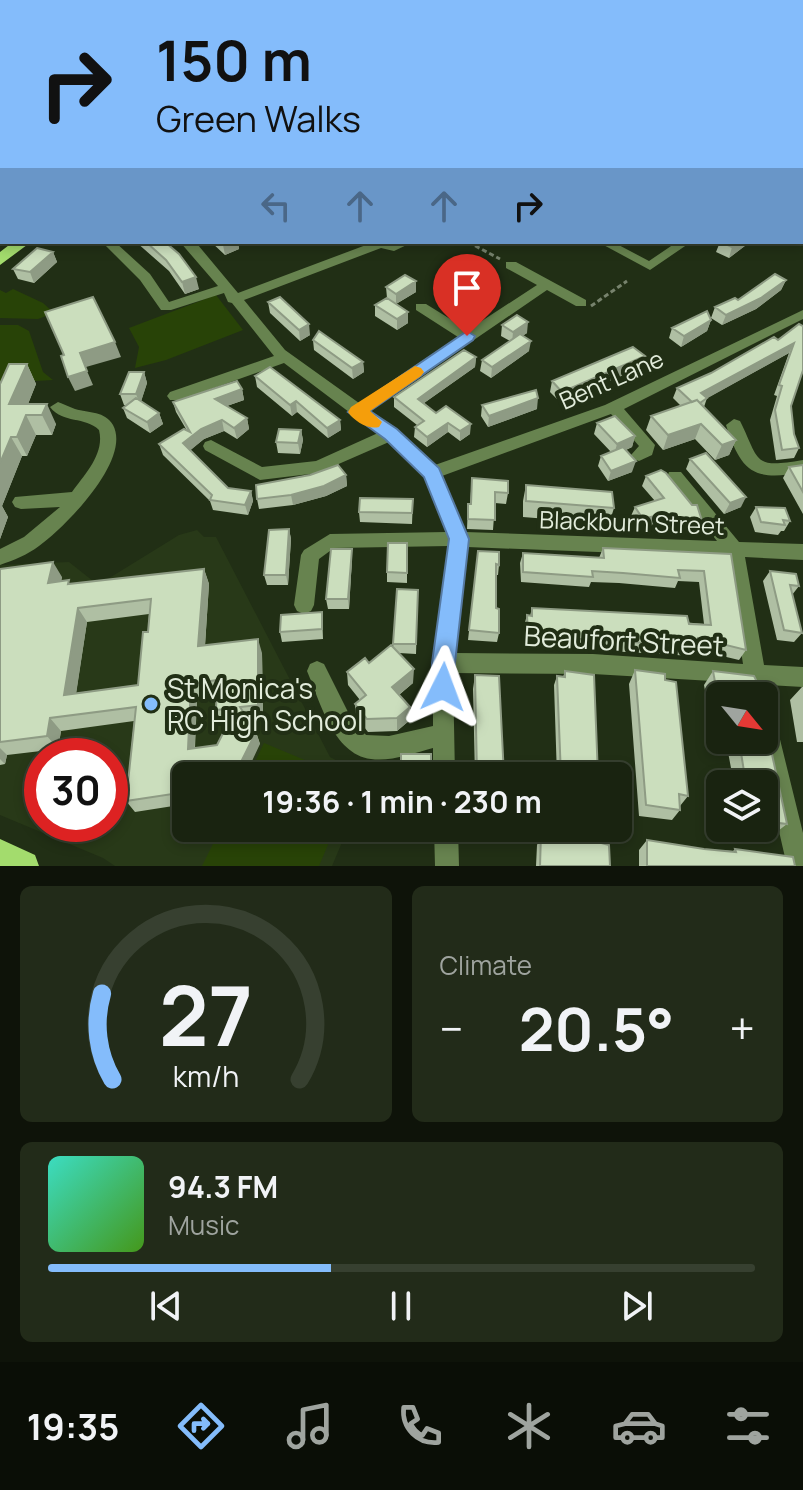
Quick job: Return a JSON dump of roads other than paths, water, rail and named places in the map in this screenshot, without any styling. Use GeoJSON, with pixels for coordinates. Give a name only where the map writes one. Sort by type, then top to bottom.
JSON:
{"type":"FeatureCollection","features":[{"type":"Feature","properties":{"kind":"main road"},"geometry":{"type":"LineString","coordinates":[[0,260],[20,244]]}},
{"type":"Feature","properties":{"kind":"main road"},"geometry":{"type":"LineString","coordinates":[[0,854],[24,866]]}},
{"type":"Feature","properties":{"kind":"street"},"geometry":{"type":"LineString","coordinates":[[110,244],[145,277],[166,307],[229,293],[376,244]]}},
{"type":"Feature","properties":{"kind":"street"},"geometry":{"type":"LineString","coordinates":[[189,244],[285,357],[391,434],[432,473],[459,539],[443,663],[444,762]]}},
{"type":"Feature","properties":{"kind":"street"},"geometry":{"type":"LineString","coordinates":[[383,244],[394,247],[402,244]]}},
{"type":"Feature","properties":{"kind":"street"},"geometry":{"type":"LineString","coordinates":[[608,244],[650,266],[682,244]]}},
{"type":"Feature","properties":{"kind":"street"},"geometry":{"type":"LineString","coordinates":[[511,265],[581,303]]}},
{"type":"Feature","properties":{"kind":"street"},"geometry":{"type":"LineString","coordinates":[[357,412],[547,284]]}},
{"type":"Feature","properties":{"kind":"street"},"geometry":{"type":"LineString","coordinates":[[421,307],[467,336]]}},
{"type":"Feature","properties":{"kind":"street","name":"Bent Lane"},"geometry":{"type":"LineString","coordinates":[[432,473],[614,407],[798,319]]}},
{"type":"Feature","properties":{"kind":"street"},"geometry":{"type":"LineString","coordinates":[[175,396],[285,357]]}},
{"type":"Feature","properties":{"kind":"street"},"geometry":{"type":"LineString","coordinates":[[0,557],[13,554],[67,512],[103,461],[108,444],[107,430],[102,421],[87,415],[66,413],[58,407]]}},
{"type":"Feature","properties":{"kind":"street"},"geometry":{"type":"LineString","coordinates":[[614,407],[647,445],[646,451],[639,455]]}},
{"type":"Feature","properties":{"kind":"street"},"geometry":{"type":"LineString","coordinates":[[734,425],[746,457],[755,467],[766,473],[803,466]]}},
{"type":"Feature","properties":{"kind":"street"},"geometry":{"type":"LineString","coordinates":[[211,446],[260,474],[318,467],[391,434]]}},
{"type":"Feature","properties":{"kind":"street"},"geometry":{"type":"LineString","coordinates":[[675,477],[735,550],[756,682]]}},
{"type":"Feature","properties":{"kind":"street"},"geometry":{"type":"LineString","coordinates":[[21,502],[77,499]]}},
{"type":"Feature","properties":{"kind":"street","name":"Blackburn Street"},"geometry":{"type":"LineString","coordinates":[[304,605],[310,555],[330,541],[459,539],[803,552]]}},
{"type":"Feature","properties":{"kind":"street","name":"Beaufort Street"},"geometry":{"type":"LineString","coordinates":[[443,663],[593,664],[803,677]]}},
{"type":"Feature","properties":{"kind":"street"},"geometry":{"type":"LineString","coordinates":[[317,671],[348,737],[364,749],[381,750],[443,734]]}},
{"type":"Feature","properties":{"kind":"street"},"geometry":{"type":"LineString","coordinates":[[772,754],[799,866]]}},
{"type":"Feature","properties":{"kind":"street"},"geometry":{"type":"LineString","coordinates":[[446,842],[447,866]]}},
{"type":"Feature","properties":{"kind":"place","name":"St Monica's RC High School"},"geometry":{"type":"Point","coordinates":[151,704]}}]}
